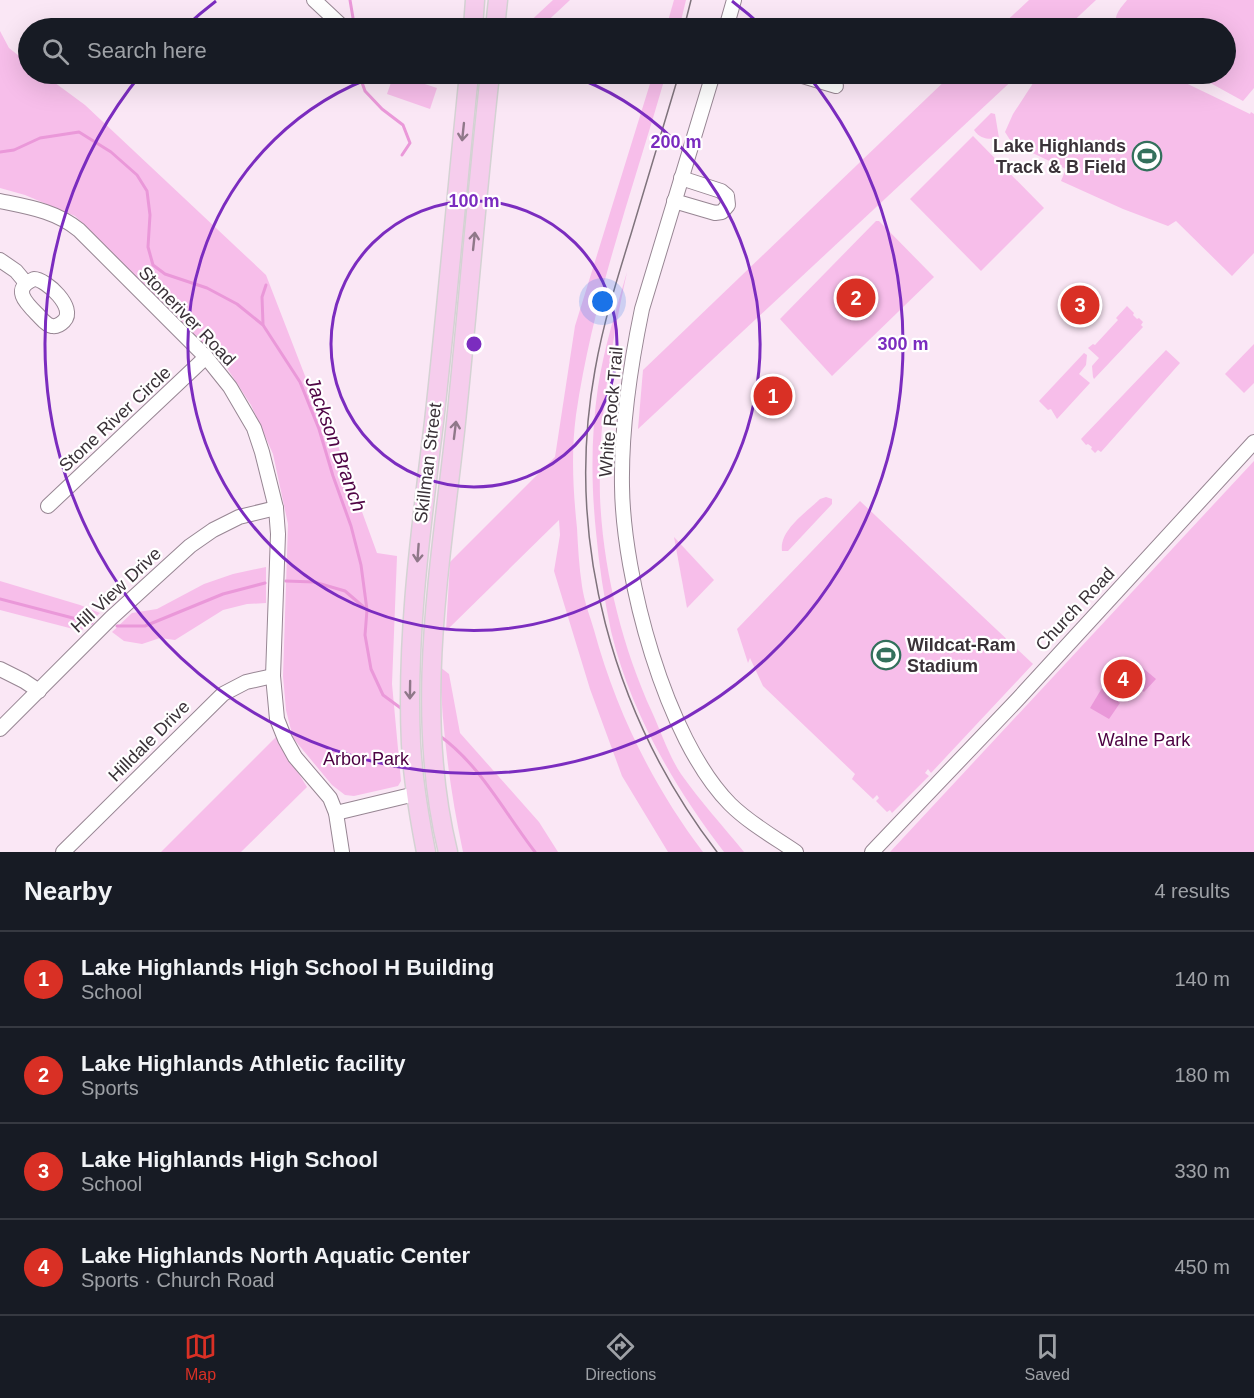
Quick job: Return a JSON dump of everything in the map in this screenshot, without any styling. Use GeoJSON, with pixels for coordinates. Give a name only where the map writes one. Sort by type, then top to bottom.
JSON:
{"type":"FeatureCollection","features":[{"type":"Feature","properties":{"kind":"main road"},"geometry":{"type":"LineString","coordinates":[[474,18],[475,0]]}},
{"type":"Feature","properties":{"kind":"main road"},"geometry":{"type":"LineString","coordinates":[[496,18],[498,0]]}},
{"type":"Feature","properties":{"kind":"main road","name":"Skillman Street"},"geometry":{"type":"LineString","coordinates":[[426,852],[415,787],[410,701],[412,632],[418,549],[434,423],[466,84]]}},
{"type":"Feature","properties":{"kind":"main road","name":"Skillman Street"},"geometry":{"type":"LineString","coordinates":[[447,848],[432,738],[432,672],[436,595],[489,84]]}},
{"type":"Feature","properties":{"kind":"main road"},"geometry":{"type":"LineString","coordinates":[[426,481],[448,484]]}},
{"type":"Feature","properties":{"kind":"main road"},"geometry":{"type":"LineString","coordinates":[[415,787],[426,799],[435,833],[447,848]]}},
{"type":"Feature","properties":{"kind":"street"},"geometry":{"type":"LineString","coordinates":[[314,0],[333,18]]}},
{"type":"Feature","properties":{"kind":"street"},"geometry":{"type":"LineString","coordinates":[[729,18],[734,0]]}},
{"type":"Feature","properties":{"kind":"street","name":"White Rock Trail"},"geometry":{"type":"LineString","coordinates":[[710,84],[642,309],[635,342],[626,410],[622,487],[625,525],[648,642],[663,687],[691,749],[708,777],[729,803],[754,824],[796,852]]}},
{"type":"Feature","properties":{"kind":"street"},"geometry":{"type":"LineString","coordinates":[[829,84],[836,86]]}},
{"type":"Feature","properties":{"kind":"street"},"geometry":{"type":"LineString","coordinates":[[674,201],[715,213],[722,212],[728,205],[727,196],[721,191],[681,178]]}},
{"type":"Feature","properties":{"kind":"street","name":"Stoneriver Road"},"geometry":{"type":"LineString","coordinates":[[0,201],[47,211],[69,221],[206,357],[230,387],[254,428],[276,508],[278,534],[273,676],[277,719],[285,739],[300,764],[330,798],[336,813]]}},
{"type":"Feature","properties":{"kind":"street"},"geometry":{"type":"LineString","coordinates":[[0,260],[26,283]]}},
{"type":"Feature","properties":{"kind":"street","name":"Stone River Circle"},"geometry":{"type":"LineString","coordinates":[[48,506],[206,357]]}},
{"type":"Feature","properties":{"kind":"street","name":"Church Road"},"geometry":{"type":"LineString","coordinates":[[872,852],[1018,699],[1254,441]]}},
{"type":"Feature","properties":{"kind":"street","name":"Hill View Drive"},"geometry":{"type":"LineString","coordinates":[[0,729],[111,618],[189,546],[239,517],[276,508]]}},
{"type":"Feature","properties":{"kind":"street"},"geometry":{"type":"LineString","coordinates":[[0,669],[39,691]]}},
{"type":"Feature","properties":{"kind":"street","name":"Hilldale Drive"},"geometry":{"type":"LineString","coordinates":[[63,852],[223,694],[246,681],[273,676]]}},
{"type":"Feature","properties":{"kind":"street"},"geometry":{"type":"LineString","coordinates":[[342,852],[336,813],[415,787]]}},
{"type":"Feature","properties":{"kind":"green space"},"geometry":{"type":"Polygon","coordinates":[[[553,0],[570,0],[551,18],[534,18],[553,0]]]}},
{"type":"Feature","properties":{"kind":"green space"},"geometry":{"type":"Polygon","coordinates":[[[674,0],[686,0],[682,18],[669,18],[674,0]]]}},
{"type":"Feature","properties":{"kind":"green space"},"geometry":{"type":"Polygon","coordinates":[[[1029,0],[1096,0],[1077,18],[1010,18],[1029,0]]]}},
{"type":"Feature","properties":{"kind":"green space"},"geometry":{"type":"Polygon","coordinates":[[[1127,0],[1254,0],[1254,88],[1243,101],[1212,84],[1236,84],[1236,18],[1116,18],[1127,0]]]}},
{"type":"Feature","properties":{"kind":"green space","name":"Arbor Park"},"geometry":{"type":"Polygon","coordinates":[[[0,31],[9,48],[18,55],[18,84],[57,84],[85,105],[266,275],[312,394],[337,443],[377,553],[397,556],[392,684],[401,781],[398,786],[354,796],[345,795],[332,785],[293,738],[286,710],[283,676],[288,524],[273,454],[251,405],[225,365],[75,216],[25,195],[0,188],[0,31]]]}},
{"type":"Feature","properties":{"kind":"green space"},"geometry":{"type":"Polygon","coordinates":[[[390,84],[425,84],[437,88],[430,109],[387,94],[390,84]]]}},
{"type":"Feature","properties":{"kind":"green space"},"geometry":{"type":"Polygon","coordinates":[[[650,84],[663,84],[615,243],[583,371],[574,429],[574,500],[583,592],[613,690],[652,774],[703,852],[668,852],[622,776],[590,689],[554,571],[560,535],[559,520],[446,631],[450,562],[555,457],[575,326],[650,84]]]}},
{"type":"Feature","properties":{"kind":"green space"},"geometry":{"type":"Polygon","coordinates":[[[942,84],[1008,84],[638,429],[643,370],[942,84]]]}},
{"type":"Feature","properties":{"kind":"green space","name":"Lake Highlands Track & B Field"},"geometry":{"type":"Polygon","coordinates":[[[1032,84],[1188,84],[1250,114],[1251,112],[1254,114],[1254,253],[1232,276],[1176,221],[1168,226],[1061,181],[1066,169],[1012,143],[1005,132],[1013,114],[1032,84]]]}},
{"type":"Feature","properties":{"kind":"green space"},"geometry":{"type":"Polygon","coordinates":[[[991,113],[995,114],[999,138],[985,138],[974,130],[991,113]]]}},
{"type":"Feature","properties":{"kind":"green space"},"geometry":{"type":"Polygon","coordinates":[[[973,136],[1044,208],[981,271],[910,199],[973,136]]]}},
{"type":"Feature","properties":{"kind":"green space"},"geometry":{"type":"Polygon","coordinates":[[[876,221],[879,221],[934,277],[832,376],[780,319],[876,221]]]}},
{"type":"Feature","properties":{"kind":"green space"},"geometry":{"type":"Polygon","coordinates":[[[627,272],[611,356],[601,441],[600,497],[610,580],[623,634],[641,687],[673,760],[696,794],[744,852],[724,852],[671,775],[630,690],[619,661],[608,619],[594,514],[593,441],[601,372],[627,272]]]}},
{"type":"Feature","properties":{"kind":"green space"},"geometry":{"type":"Polygon","coordinates":[[[1127,306],[1137,319],[1143,322],[1141,325],[1143,327],[1094,379],[1092,366],[1099,358],[1088,348],[1095,345],[1118,320],[1116,318],[1127,306]]]}},
{"type":"Feature","properties":{"kind":"green space"},"geometry":{"type":"Polygon","coordinates":[[[1254,344],[1254,383],[1244,393],[1225,374],[1254,344]]]}},
{"type":"Feature","properties":{"kind":"green space"},"geometry":{"type":"Polygon","coordinates":[[[1166,350],[1180,363],[1101,452],[1098,450],[1095,453],[1092,447],[1086,445],[1081,439],[1166,350]]]}},
{"type":"Feature","properties":{"kind":"green space"},"geometry":{"type":"Polygon","coordinates":[[[1084,353],[1087,355],[1086,365],[1079,374],[1090,383],[1057,419],[1051,409],[1048,410],[1039,401],[1084,353]]]}},
{"type":"Feature","properties":{"kind":"green space","name":"Walne Park"},"geometry":{"type":"Polygon","coordinates":[[[1254,461],[1254,852],[890,852],[1254,461]]]}},
{"type":"Feature","properties":{"kind":"green space"},"geometry":{"type":"Polygon","coordinates":[[[826,497],[832,499],[832,504],[788,551],[782,551],[782,543],[789,529],[820,499],[826,497]]]}},
{"type":"Feature","properties":{"kind":"green space","name":"Wildcat-Ram Stadium"},"geometry":{"type":"Polygon","coordinates":[[[860,501],[1033,664],[931,773],[928,769],[925,773],[929,776],[892,813],[890,810],[887,812],[876,801],[879,798],[877,795],[873,799],[852,779],[855,774],[763,686],[750,658],[748,663],[737,629],[860,501]]]}},
{"type":"Feature","properties":{"kind":"green space"},"geometry":{"type":"Polygon","coordinates":[[[674,537],[714,580],[687,608],[674,537]]]}},
{"type":"Feature","properties":{"kind":"green space"},"geometry":{"type":"Polygon","coordinates":[[[266,567],[266,603],[247,604],[223,610],[175,640],[160,638],[142,644],[124,641],[112,632],[132,613],[157,609],[204,584],[233,574],[266,567]]]}},
{"type":"Feature","properties":{"kind":"green space"},"geometry":{"type":"Polygon","coordinates":[[[0,581],[100,613],[81,631],[0,610],[0,581]]]}},
{"type":"Feature","properties":{"kind":"green space"},"geometry":{"type":"Polygon","coordinates":[[[440,667],[449,674],[460,733],[539,822],[558,852],[463,852],[447,760],[440,667]]]}},
{"type":"Feature","properties":{"kind":"green space"},"geometry":{"type":"Polygon","coordinates":[[[276,737],[307,787],[241,852],[161,852],[276,737]]]}},
{"type":"Feature","properties":{"kind":"shaded area"},"geometry":{"type":"Polygon","coordinates":[[[1131,658],[1156,679],[1144,692],[1116,673],[1131,658]]]}},
{"type":"Feature","properties":{"kind":"shaded area"},"geometry":{"type":"Polygon","coordinates":[[[1102,688],[1120,703],[1109,719],[1090,708],[1102,688]]]}},
{"type":"Feature","properties":{"kind":"waterway"},"geometry":{"type":"LineString","coordinates":[[350,0],[353,18]]}},
{"type":"Feature","properties":{"kind":"waterway"},"geometry":{"type":"LineString","coordinates":[[363,84],[365,91],[382,109],[403,125],[410,143],[402,155]]}},
{"type":"Feature","properties":{"kind":"waterway","name":"Jackson Branch"},"geometry":{"type":"LineString","coordinates":[[0,152],[14,150],[40,138],[79,132],[111,152],[137,175],[147,191],[150,215],[148,247],[153,265],[165,274],[207,288],[237,304],[263,325],[300,382],[319,429],[351,526],[361,565],[367,610],[365,635],[371,669],[383,695],[402,709]]}},
{"type":"Feature","properties":{"kind":"waterway"},"geometry":{"type":"LineString","coordinates":[[263,324],[262,297],[266,285]]}},
{"type":"Feature","properties":{"kind":"waterway"},"geometry":{"type":"LineString","coordinates":[[286,581],[314,582],[345,591],[366,609]]}},
{"type":"Feature","properties":{"kind":"waterway"},"geometry":{"type":"LineString","coordinates":[[117,626],[145,626],[223,594],[265,583]]}},
{"type":"Feature","properties":{"kind":"waterway"},"geometry":{"type":"LineString","coordinates":[[0,599],[92,623]]}},
{"type":"Feature","properties":{"kind":"waterway","name":"Jackson Branch"},"geometry":{"type":"LineString","coordinates":[[440,736],[455,748],[480,775],[535,852]]}},
{"type":"Feature","properties":{"kind":"tram line"},"geometry":{"type":"LineString","coordinates":[[686,18],[691,0]]}},
{"type":"Feature","properties":{"kind":"tram line"},"geometry":{"type":"LineString","coordinates":[[676,84],[598,353],[587,434],[586,498],[593,561],[605,624],[625,685],[650,743],[681,799],[717,852]]}},
{"type":"Feature","properties":{"kind":"place","name":"Lake Highlands Track & B Field"},"geometry":{"type":"Point","coordinates":[1147,156]}},
{"type":"Feature","properties":{"kind":"place","name":"Lake Highlands Athletic facility"},"geometry":{"type":"Point","coordinates":[856,298]}},
{"type":"Feature","properties":{"kind":"place","name":"Lake Highlands High School"},"geometry":{"type":"Point","coordinates":[1080,305]}},
{"type":"Feature","properties":{"kind":"place","name":"Lake Highlands High School H Building"},"geometry":{"type":"Point","coordinates":[773,396]}},
{"type":"Feature","properties":{"kind":"place","name":"Wildcat-Ram Stadium"},"geometry":{"type":"Point","coordinates":[886,655]}},
{"type":"Feature","properties":{"kind":"place","name":"Lake Highlands North Aquatic Center"},"geometry":{"type":"Point","coordinates":[1123,679]}}]}
